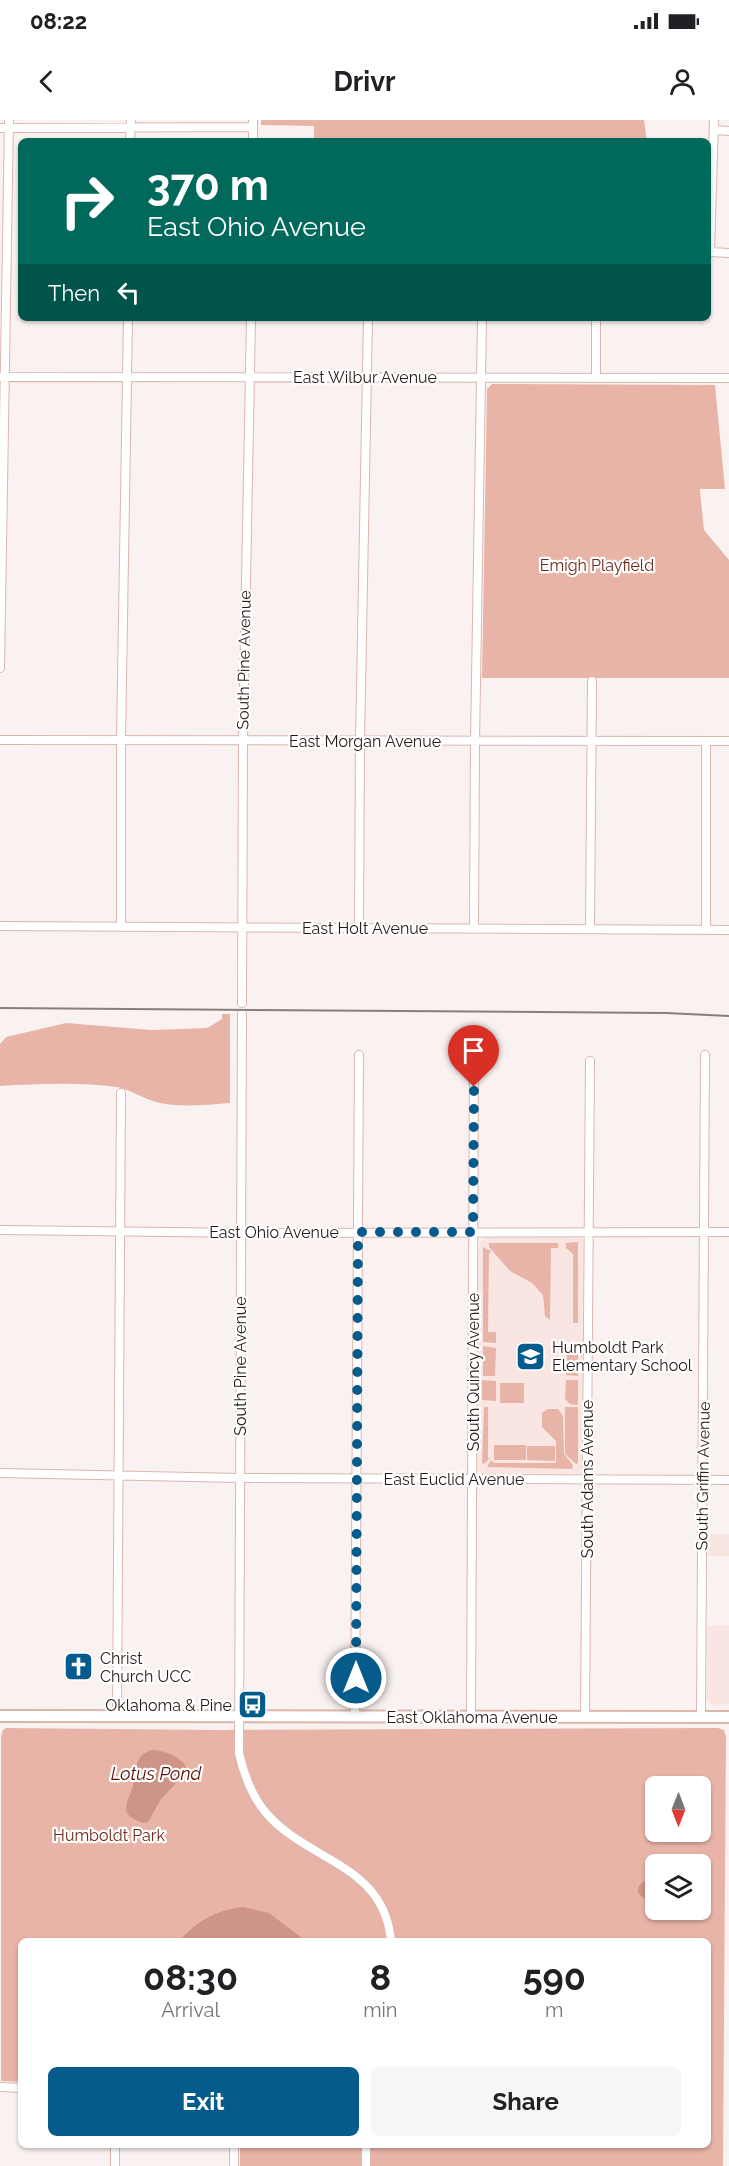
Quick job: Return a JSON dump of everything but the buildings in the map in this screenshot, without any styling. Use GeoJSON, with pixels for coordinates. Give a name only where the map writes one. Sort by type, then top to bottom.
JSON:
{"type":"FeatureCollection","features":[{"type":"Feature","properties":{"kind":"main road","name":"East Oklahoma Avenue"},"geometry":{"type":"LineString","coordinates":[[0,1716],[729,1717]]}},
{"type":"Feature","properties":{"kind":"street"},"geometry":{"type":"LineString","coordinates":[[711,222],[714,120]]}},
{"type":"Feature","properties":{"kind":"street"},"geometry":{"type":"LineString","coordinates":[[0,128],[9,124],[253,124]]}},
{"type":"Feature","properties":{"kind":"street"},"geometry":{"type":"LineString","coordinates":[[0,668],[3,377],[9,124]]}},
{"type":"Feature","properties":{"kind":"street"},"geometry":{"type":"LineString","coordinates":[[714,130],[729,131]]}},
{"type":"Feature","properties":{"kind":"street"},"geometry":{"type":"LineString","coordinates":[[711,252],[729,253]]}},
{"type":"Feature","properties":{"kind":"street"},"geometry":{"type":"LineString","coordinates":[[122,927],[121,740],[128,321]]}},
{"type":"Feature","properties":{"kind":"street","name":"South Pine Avenue"},"geometry":{"type":"LineString","coordinates":[[242,1003],[243,740],[251,321]]}},
{"type":"Feature","properties":{"kind":"street"},"geometry":{"type":"LineString","coordinates":[[359,928],[368,321]]}},
{"type":"Feature","properties":{"kind":"street"},"geometry":{"type":"LineString","coordinates":[[474,929],[482,321]]}},
{"type":"Feature","properties":{"kind":"street"},"geometry":{"type":"LineString","coordinates":[[596,321],[596,378]]}},
{"type":"Feature","properties":{"kind":"street","name":"East Wilbur Avenue"},"geometry":{"type":"LineString","coordinates":[[3,377],[729,378]]}},
{"type":"Feature","properties":{"kind":"street"},"geometry":{"type":"LineString","coordinates":[[590,929],[592,681]]}},
{"type":"Feature","properties":{"kind":"street","name":"East Morgan Avenue"},"geometry":{"type":"LineString","coordinates":[[0,740],[729,741]]}},
{"type":"Feature","properties":{"kind":"street"},"geometry":{"type":"LineString","coordinates":[[706,741],[706,930]]}},
{"type":"Feature","properties":{"kind":"street","name":"East Holt Avenue"},"geometry":{"type":"LineString","coordinates":[[0,926],[729,930]]}},
{"type":"Feature","properties":{"kind":"street","name":"South Pine Avenue"},"geometry":{"type":"LineString","coordinates":[[242,1014],[239,1753],[244,1774],[268,1816],[295,1837],[348,1869],[360,1879],[381,1906],[390,1938]]}},
{"type":"Feature","properties":{"kind":"street"},"geometry":{"type":"LineString","coordinates":[[355,1717],[358,1055]]}},
{"type":"Feature","properties":{"kind":"street","name":"South Griffin Avenue"},"geometry":{"type":"LineString","coordinates":[[701,1717],[705,1055]]}},
{"type":"Feature","properties":{"kind":"street","name":"South Adams Avenue"},"geometry":{"type":"LineString","coordinates":[[585,1717],[590,1061]]}},
{"type":"Feature","properties":{"kind":"street","name":"South Quincy Avenue"},"geometry":{"type":"LineString","coordinates":[[471,1717],[474,1064]]}},
{"type":"Feature","properties":{"kind":"street"},"geometry":{"type":"LineString","coordinates":[[117,1717],[121,1093]]}},
{"type":"Feature","properties":{"kind":"street","name":"East Ohio Avenue"},"geometry":{"type":"LineString","coordinates":[[0,1230],[241,1233],[729,1232]]}},
{"type":"Feature","properties":{"kind":"street","name":"East Euclid Avenue"},"geometry":{"type":"LineString","coordinates":[[0,1473],[240,1478],[729,1480]]}},
{"type":"Feature","properties":{"kind":"street"},"geometry":{"type":"LineString","coordinates":[[0,2087],[18,2088]]}},
{"type":"Feature","properties":{"kind":"street"},"geometry":{"type":"LineString","coordinates":[[115,2148],[115,2166]]}},
{"type":"Feature","properties":{"kind":"street"},"geometry":{"type":"LineString","coordinates":[[234,2148],[234,2166]]}},
{"type":"Feature","properties":{"kind":"street"},"geometry":{"type":"LineString","coordinates":[[366,2148],[366,2166]]}},
{"type":"Feature","properties":{"kind":"shaded area","name":"Humboldt Park Elementary School"},"geometry":{"type":"Polygon","coordinates":[[[483,1238],[581,1238],[583,1241],[581,1473],[483,1474],[478,1470],[479,1244],[483,1238]]]}},
{"type":"Feature","properties":{"kind":"shaded area"},"geometry":{"type":"Polygon","coordinates":[[[707,1534],[729,1534],[729,1556],[707,1556],[707,1534]]]}},
{"type":"Feature","properties":{"kind":"shaded area"},"geometry":{"type":"Polygon","coordinates":[[[729,1625],[729,1704],[713,1706],[707,1700],[707,1626],[729,1625]]]}},
{"type":"Feature","properties":{"kind":"green space"},"geometry":{"type":"Polygon","coordinates":[[[261,120],[644,120],[647,138],[314,138],[314,126],[261,125],[261,120]]]}},
{"type":"Feature","properties":{"kind":"green space","name":"Emigh Playfield"},"geometry":{"type":"Polygon","coordinates":[[[492,384],[715,385],[725,489],[700,489],[700,491],[704,530],[729,560],[729,678],[482,678],[487,389],[492,384]]]}},
{"type":"Feature","properties":{"kind":"green space"},"geometry":{"type":"Polygon","coordinates":[[[222,1014],[230,1014],[230,1103],[193,1106],[165,1104],[122,1088],[103,1085],[0,1086],[0,1044],[6,1037],[66,1023],[151,1030],[207,1028],[222,1019],[222,1014]]]}},
{"type":"Feature","properties":{"kind":"green space"},"geometry":{"type":"Polygon","coordinates":[[[578,1242],[578,1323],[573,1323],[573,1254],[566,1248],[566,1243],[578,1242]]]}},
{"type":"Feature","properties":{"kind":"green space"},"geometry":{"type":"Polygon","coordinates":[[[489,1243],[558,1243],[558,1248],[551,1248],[550,1320],[545,1316],[543,1295],[532,1283],[510,1271],[489,1247],[489,1243]]]}},
{"type":"Feature","properties":{"kind":"green space"},"geometry":{"type":"Polygon","coordinates":[[[483,1247],[491,1251],[489,1254],[488,1332],[496,1332],[496,1343],[483,1342],[483,1247]]]}},
{"type":"Feature","properties":{"kind":"green space"},"geometry":{"type":"Polygon","coordinates":[[[483,1346],[496,1348],[495,1376],[483,1376],[483,1346]]]}},
{"type":"Feature","properties":{"kind":"green space"},"geometry":{"type":"Polygon","coordinates":[[[567,1347],[578,1347],[578,1376],[566,1375],[567,1347]]]}},
{"type":"Feature","properties":{"kind":"green space"},"geometry":{"type":"Polygon","coordinates":[[[482,1380],[496,1381],[496,1401],[482,1400],[482,1380]]]}},
{"type":"Feature","properties":{"kind":"green space"},"geometry":{"type":"Polygon","coordinates":[[[566,1380],[578,1380],[578,1405],[570,1404],[565,1399],[566,1380]]]}},
{"type":"Feature","properties":{"kind":"green space"},"geometry":{"type":"Polygon","coordinates":[[[500,1383],[524,1383],[524,1403],[500,1403],[500,1383]]]}},
{"type":"Feature","properties":{"kind":"green space"},"geometry":{"type":"Polygon","coordinates":[[[484,1407],[488,1407],[489,1459],[484,1464],[482,1463],[484,1407]]]}},
{"type":"Feature","properties":{"kind":"green space"},"geometry":{"type":"Polygon","coordinates":[[[565,1407],[578,1407],[578,1463],[576,1464],[565,1454],[565,1407]]]}},
{"type":"Feature","properties":{"kind":"green space"},"geometry":{"type":"Polygon","coordinates":[[[547,1409],[558,1409],[563,1416],[564,1454],[573,1465],[572,1469],[487,1467],[491,1460],[494,1463],[556,1463],[556,1441],[542,1427],[542,1413],[547,1409]]]}},
{"type":"Feature","properties":{"kind":"green space"},"geometry":{"type":"Polygon","coordinates":[[[494,1445],[526,1445],[526,1460],[494,1460],[494,1445]]]}},
{"type":"Feature","properties":{"kind":"green space"},"geometry":{"type":"Polygon","coordinates":[[[527,1446],[555,1446],[555,1461],[527,1460],[527,1446]]]}},
{"type":"Feature","properties":{"kind":"green space","name":"Humboldt Park"},"geometry":{"type":"Polygon","coordinates":[[[6,1728],[222,1730],[718,1728],[724,1730],[726,1736],[723,2166],[240,2166],[240,2148],[711,2148],[711,1938],[18,1938],[18,2082],[1,2081],[1,1737],[6,1728]]]}},
{"type":"Feature","properties":{"kind":"water","name":"Lotus Pond"},"geometry":{"type":"Polygon","coordinates":[[[152,1750],[172,1755],[181,1760],[186,1767],[161,1799],[148,1822],[143,1823],[128,1815],[126,1807],[138,1761],[146,1752],[152,1750]]]}},
{"type":"Feature","properties":{"kind":"water"},"geometry":{"type":"Polygon","coordinates":[[[645,1881],[645,1899],[638,1894],[638,1886],[645,1881]]]}},
{"type":"Feature","properties":{"kind":"water"},"geometry":{"type":"Polygon","coordinates":[[[243,1907],[269,1913],[302,1938],[182,1938],[193,1927],[224,1911],[243,1907]]]}},
{"type":"Feature","properties":{"kind":"railway"},"geometry":{"type":"LineString","coordinates":[[0,1008],[666,1013],[729,1016]]}},
{"type":"Feature","properties":{"kind":"place","name":"Humboldt Park Elementary School"},"geometry":{"type":"Point","coordinates":[531,1356]}},
{"type":"Feature","properties":{"kind":"place","name":"Christ Church UCC"},"geometry":{"type":"Point","coordinates":[79,1667]}},
{"type":"Feature","properties":{"kind":"place","name":"Oklahoma & Pine"},"geometry":{"type":"Point","coordinates":[253,1705]}},
{"type":"Feature","properties":{"kind":"route"},"geometry":{"type":"LineString","coordinates":[[356,1678],[358,1232],[473,1232],[474,1087]]}}]}
